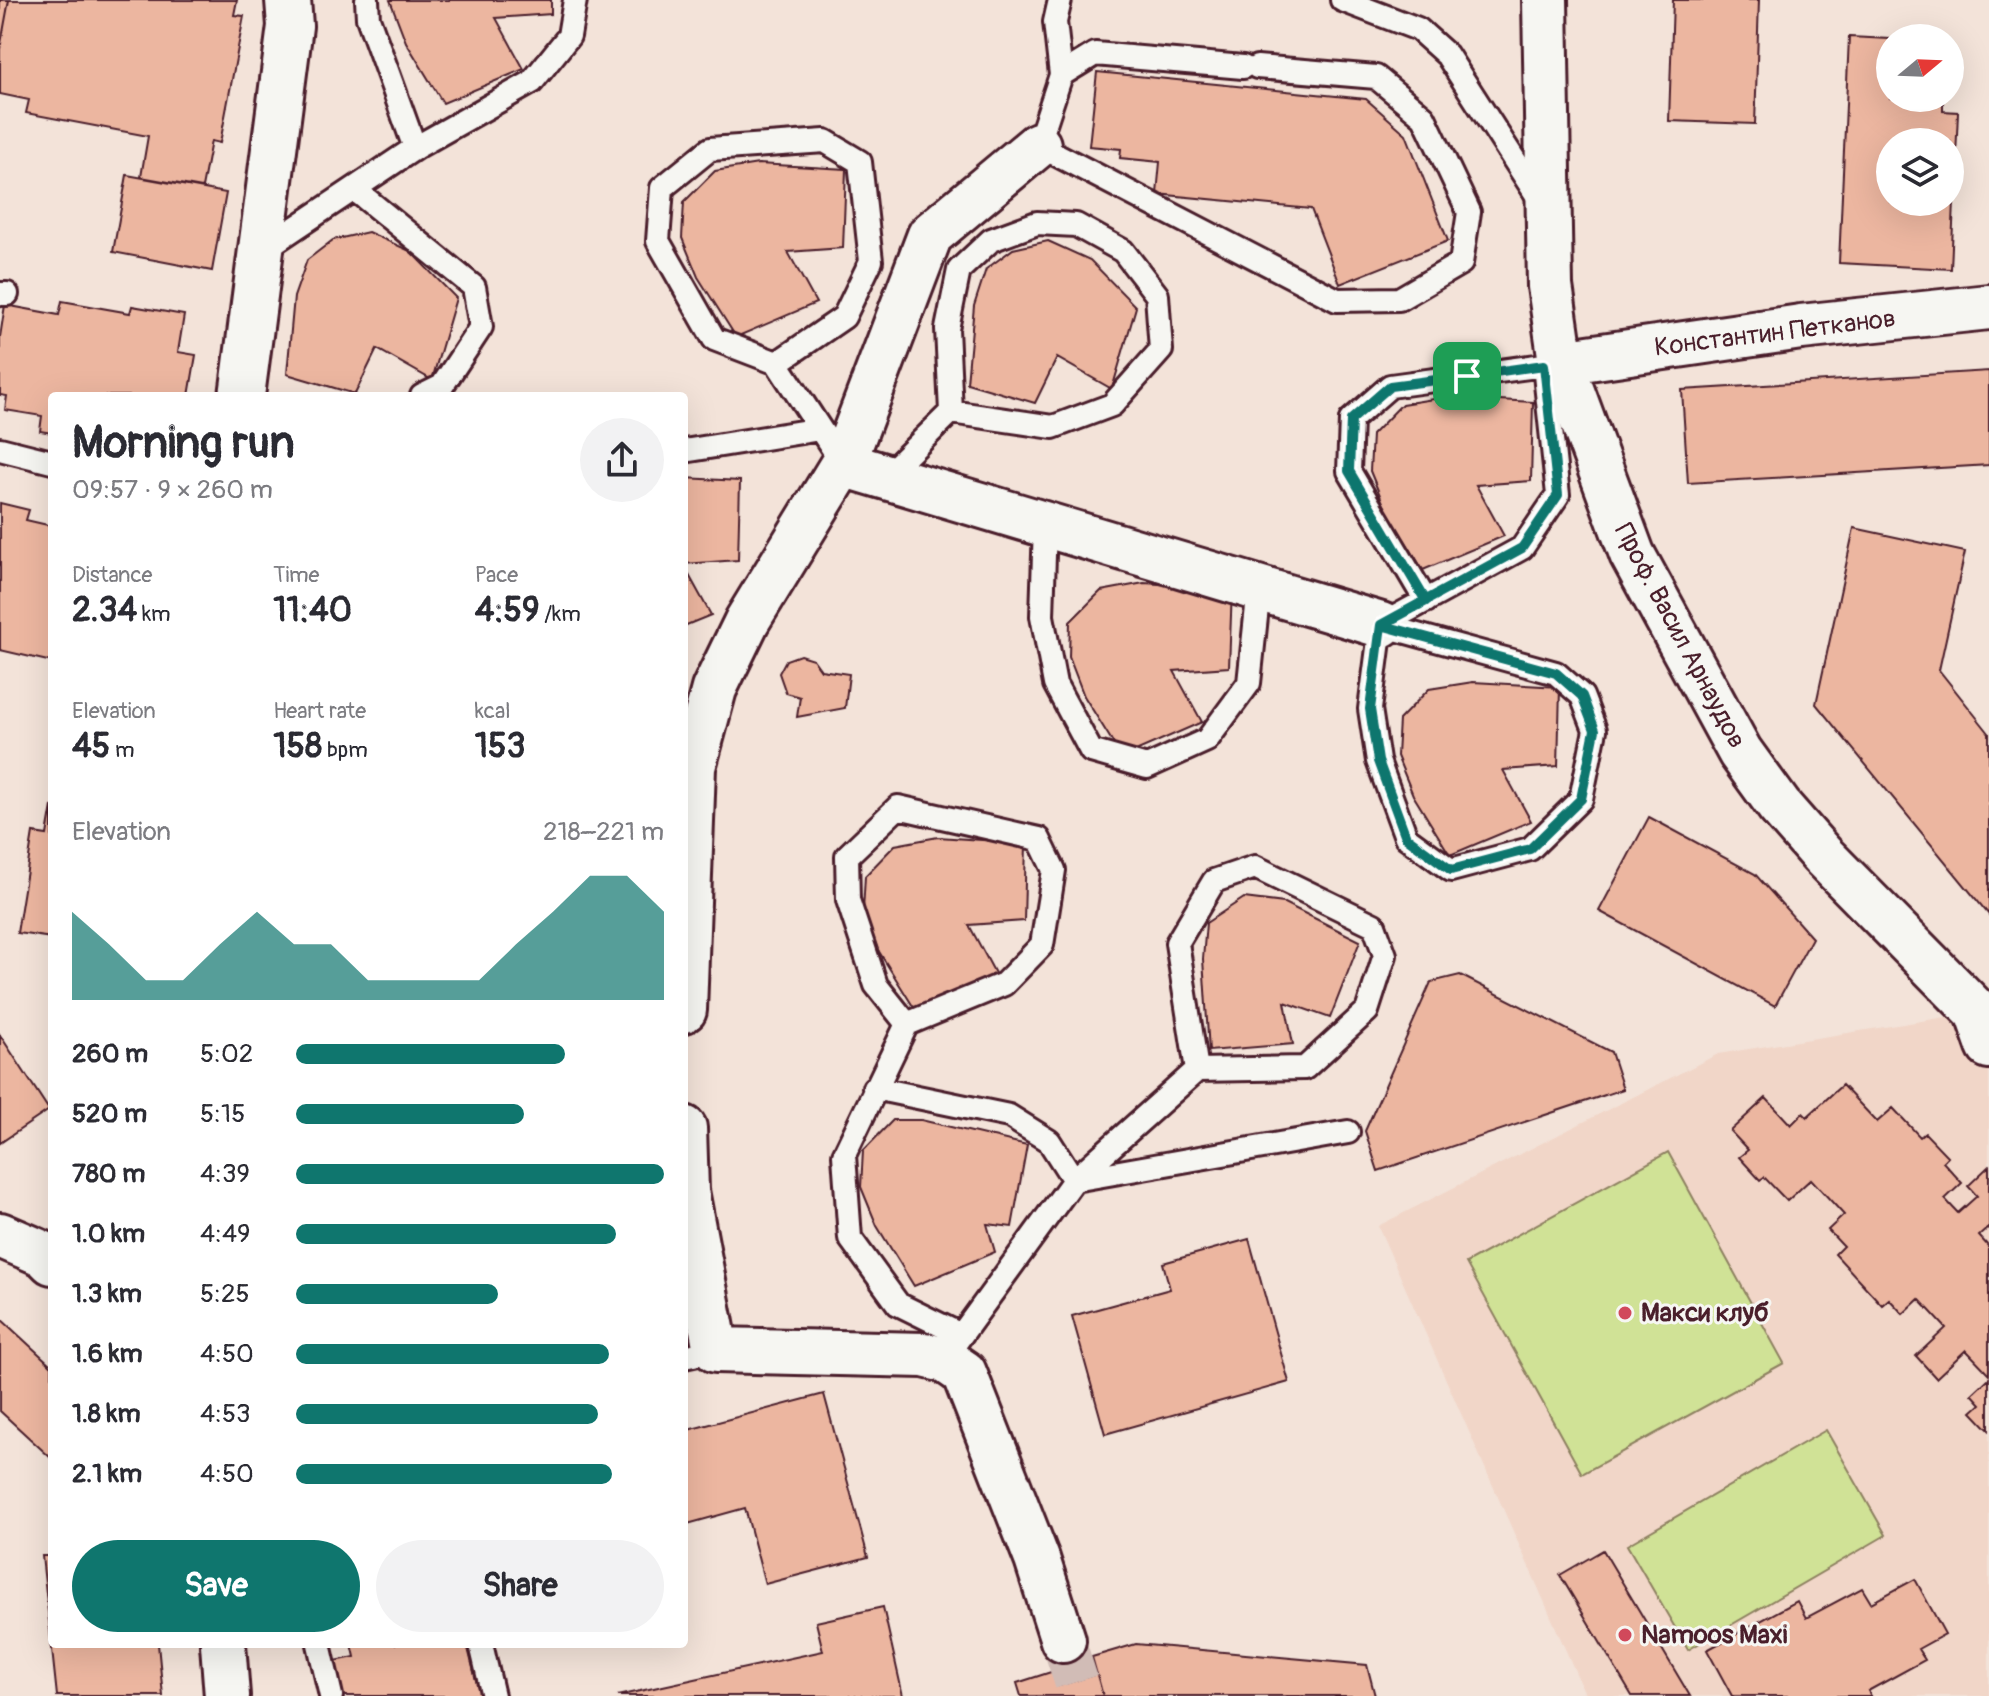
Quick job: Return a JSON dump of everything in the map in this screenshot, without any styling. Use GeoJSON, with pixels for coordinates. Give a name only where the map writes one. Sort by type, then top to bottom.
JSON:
{"type":"FeatureCollection","features":[{"type":"Feature","properties":{"kind":"street"},"geometry":{"type":"LineString","coordinates":[[243,392],[290,26],[288,0]]}},
{"type":"Feature","properties":{"kind":"street","name":"Проф. Васил Арнаудов"},"geometry":{"type":"LineString","coordinates":[[1545,0],[1550,286],[1561,362],[1632,554],[1740,752],[1779,806],[1986,1028]]}},
{"type":"Feature","properties":{"kind":"street"},"geometry":{"type":"LineString","coordinates":[[688,815],[689,766],[696,703],[714,689],[832,447],[930,235],[1038,145]]}},
{"type":"Feature","properties":{"kind":"street","name":"Константин Петканов"},"geometry":{"type":"LineString","coordinates":[[1561,362],[1801,327],[1989,307]]}},
{"type":"Feature","properties":{"kind":"street"},"geometry":{"type":"LineString","coordinates":[[832,447],[885,477],[1381,625]]}},
{"type":"Feature","properties":{"kind":"street"},"geometry":{"type":"LineString","coordinates":[[688,1223],[700,1353],[924,1355],[952,1347],[978,1402],[1063,1640]]}},
{"type":"Feature","properties":{"kind":"street"},"geometry":{"type":"LineString","coordinates":[[0,1235],[48,1258]]}},
{"type":"Feature","properties":{"kind":"street"},"geometry":{"type":"LineString","coordinates":[[223,1648],[227,1696]]}},
{"type":"Feature","properties":{"kind":"lane"},"geometry":{"type":"LineString","coordinates":[[367,0],[368,18],[415,148]]}},
{"type":"Feature","properties":{"kind":"lane"},"geometry":{"type":"LineString","coordinates":[[261,251],[415,148],[532,82],[569,36],[575,0]]}},
{"type":"Feature","properties":{"kind":"lane"},"geometry":{"type":"LineString","coordinates":[[1060,0],[1055,22],[1061,75],[1038,145],[1337,300],[1399,299],[1461,263],[1469,212],[1424,117],[1376,77],[1095,54],[1061,75]]}},
{"type":"Feature","properties":{"kind":"lane"},"geometry":{"type":"LineString","coordinates":[[1342,0],[1418,29],[1447,55],[1549,214]]}},
{"type":"Feature","properties":{"kind":"lane"},"geometry":{"type":"LineString","coordinates":[[777,363],[844,317],[871,261],[860,162],[825,141],[710,149],[662,188],[658,241],[714,339],[777,363],[832,447]]}},
{"type":"Feature","properties":{"kind":"lane"},"geometry":{"type":"LineString","coordinates":[[354,189],[474,287],[481,327],[442,386],[430,392]]}},
{"type":"Feature","properties":{"kind":"lane"},"geometry":{"type":"LineString","coordinates":[[885,477],[951,412],[947,329],[959,270],[991,240],[1037,223],[1076,225],[1123,251],[1157,295],[1161,350],[1112,405],[1053,427],[951,412]]}},
{"type":"Feature","properties":{"kind":"lane"},"geometry":{"type":"LineString","coordinates":[[1381,625],[1426,601],[1522,548],[1558,495],[1544,365],[1390,386],[1351,420],[1349,471],[1426,601]]}},
{"type":"Feature","properties":{"kind":"lane"},"geometry":{"type":"LineString","coordinates":[[688,451],[832,447]]}},
{"type":"Feature","properties":{"kind":"lane"},"geometry":{"type":"LineString","coordinates":[[0,449],[48,461]]}},
{"type":"Feature","properties":{"kind":"lane"},"geometry":{"type":"LineString","coordinates":[[1045,524],[1042,616],[1055,684],[1091,751],[1147,767],[1207,740],[1249,683],[1259,588]]}},
{"type":"Feature","properties":{"kind":"lane"},"geometry":{"type":"LineString","coordinates":[[1381,625],[1556,673],[1582,696],[1595,730],[1581,799],[1530,849],[1451,870],[1406,837],[1378,761],[1370,709],[1381,625]]}},
{"type":"Feature","properties":{"kind":"lane"},"geometry":{"type":"LineString","coordinates":[[907,1024],[876,985],[848,900],[847,856],[898,807],[1039,839],[1054,870],[1042,945],[1004,984],[907,1024],[844,1155],[850,1238],[898,1304],[952,1347],[1074,1180],[1197,1070],[1305,1068],[1367,1011],[1385,955],[1374,925],[1255,867],[1214,881],[1177,943],[1197,1070]]}},
{"type":"Feature","properties":{"kind":"lane"},"geometry":{"type":"LineString","coordinates":[[874,1088],[1009,1116],[1049,1141],[1074,1180]]}},
{"type":"Feature","properties":{"kind":"lane"},"geometry":{"type":"LineString","coordinates":[[1074,1180],[1348,1132]]}},
{"type":"Feature","properties":{"kind":"lane"},"geometry":{"type":"LineString","coordinates":[[320,1648],[331,1696]]}},
{"type":"Feature","properties":{"kind":"lane"},"geometry":{"type":"LineString","coordinates":[[482,1648],[493,1696]]}},
{"type":"Feature","properties":{"kind":"shaded area"},"geometry":{"type":"Polygon","coordinates":[[[1977,1012],[1989,1046],[1989,1696],[1586,1696],[1378,1226],[1718,1054],[1977,1012]]]}},
{"type":"Feature","properties":{"kind":"green space","name":"Макси клуб"},"geometry":{"type":"Polygon","coordinates":[[[1668,1152],[1784,1363],[1582,1474],[1466,1263],[1668,1152]]]}},
{"type":"Feature","properties":{"kind":"green space"},"geometry":{"type":"Polygon","coordinates":[[[1826,1430],[1886,1535],[1688,1650],[1627,1545],[1826,1430]]]}},
{"type":"Feature","properties":{"kind":"building"},"geometry":{"type":"Polygon","coordinates":[[[0,0],[9,0],[0,49],[0,0]]]}},
{"type":"Feature","properties":{"kind":"building"},"geometry":{"type":"Polygon","coordinates":[[[9,0],[237,0],[234,15],[244,16],[220,143],[211,141],[202,188],[141,177],[148,136],[26,113],[29,100],[0,94],[0,49],[9,0]]]}},
{"type":"Feature","properties":{"kind":"building"},"geometry":{"type":"Polygon","coordinates":[[[390,0],[551,0],[551,14],[496,18],[524,69],[443,103],[406,42],[390,0]]]}},
{"type":"Feature","properties":{"kind":"building"},"geometry":{"type":"Polygon","coordinates":[[[1673,0],[1759,0],[1755,124],[1669,121],[1673,0]]]}},
{"type":"Feature","properties":{"kind":"building"},"geometry":{"type":"Polygon","coordinates":[[[1849,37],[1876,38],[1876,112],[1958,112],[1957,128],[1876,128],[1876,216],[1953,216],[1951,269],[1839,263],[1849,37]]]}},
{"type":"Feature","properties":{"kind":"building"},"geometry":{"type":"Polygon","coordinates":[[[1097,72],[1366,99],[1406,134],[1448,241],[1340,284],[1311,209],[1157,194],[1160,162],[1120,158],[1121,149],[1089,146],[1097,72]]]}},
{"type":"Feature","properties":{"kind":"building"},"geometry":{"type":"Polygon","coordinates":[[[758,164],[846,169],[843,248],[788,252],[816,303],[736,337],[698,277],[682,238],[684,202],[715,171],[758,164]]]}},
{"type":"Feature","properties":{"kind":"building"},"geometry":{"type":"Polygon","coordinates":[[[127,175],[226,193],[212,271],[113,252],[127,175]]]}},
{"type":"Feature","properties":{"kind":"building"},"geometry":{"type":"Polygon","coordinates":[[[368,232],[410,251],[456,298],[432,380],[377,349],[356,392],[287,374],[294,297],[307,260],[333,240],[368,232]]]}},
{"type":"Feature","properties":{"kind":"building"},"geometry":{"type":"Polygon","coordinates":[[[1048,241],[1090,260],[1136,307],[1112,389],[1057,358],[1035,403],[967,383],[974,306],[986,269],[1013,249],[1048,241]]]}},
{"type":"Feature","properties":{"kind":"building"},"geometry":{"type":"Polygon","coordinates":[[[62,301],[130,313],[132,306],[184,315],[178,352],[196,355],[190,392],[48,392],[48,432],[40,431],[42,416],[5,410],[7,396],[0,395],[0,337],[5,305],[59,315],[62,301]]]}},
{"type":"Feature","properties":{"kind":"building"},"geometry":{"type":"Polygon","coordinates":[[[1989,371],[1989,465],[1688,483],[1682,390],[1989,371]]]}},
{"type":"Feature","properties":{"kind":"building"},"geometry":{"type":"Polygon","coordinates":[[[1446,397],[1533,402],[1531,481],[1476,485],[1504,536],[1423,570],[1386,510],[1370,471],[1372,435],[1402,404],[1446,397]]]}},
{"type":"Feature","properties":{"kind":"building"},"geometry":{"type":"Polygon","coordinates":[[[688,478],[740,481],[738,560],[688,564],[688,478]]]}},
{"type":"Feature","properties":{"kind":"building"},"geometry":{"type":"Polygon","coordinates":[[[0,503],[29,510],[26,520],[48,525],[48,661],[0,650],[0,503]]]}},
{"type":"Feature","properties":{"kind":"building"},"geometry":{"type":"Polygon","coordinates":[[[1854,528],[1965,552],[1939,670],[1989,733],[1989,915],[1816,704],[1854,528]]]}},
{"type":"Feature","properties":{"kind":"building"},"geometry":{"type":"Polygon","coordinates":[[[688,573],[711,615],[688,624],[688,573]]]}},
{"type":"Feature","properties":{"kind":"building"},"geometry":{"type":"Polygon","coordinates":[[[1144,583],[1232,589],[1229,667],[1174,671],[1202,722],[1122,757],[1084,696],[1069,657],[1070,622],[1101,591],[1144,583]]]}},
{"type":"Feature","properties":{"kind":"building"},"geometry":{"type":"Polygon","coordinates":[[[800,655],[813,659],[821,670],[849,674],[845,708],[797,717],[800,697],[786,693],[779,673],[786,660],[800,655]]]}},
{"type":"Feature","properties":{"kind":"building"},"geometry":{"type":"Polygon","coordinates":[[[1473,682],[1560,687],[1558,766],[1503,770],[1531,821],[1450,855],[1413,795],[1397,756],[1399,720],[1429,689],[1473,682]]]}},
{"type":"Feature","properties":{"kind":"building"},"geometry":{"type":"Polygon","coordinates":[[[1649,817],[1755,874],[1812,938],[1775,1006],[1599,911],[1649,817]]]}},
{"type":"Feature","properties":{"kind":"building"},"geometry":{"type":"Polygon","coordinates":[[[48,829],[48,937],[17,933],[33,833],[47,835],[48,829]]]}},
{"type":"Feature","properties":{"kind":"building"},"geometry":{"type":"Polygon","coordinates":[[[938,837],[1026,843],[1024,921],[969,925],[997,977],[916,1011],[878,950],[863,911],[865,876],[895,845],[938,837]]]}},
{"type":"Feature","properties":{"kind":"building"},"geometry":{"type":"Polygon","coordinates":[[[1244,898],[1284,903],[1360,941],[1330,1018],[1285,1002],[1293,1044],[1209,1051],[1203,959],[1206,923],[1244,898]]]}},
{"type":"Feature","properties":{"kind":"building"},"geometry":{"type":"Polygon","coordinates":[[[1460,975],[1611,1052],[1623,1089],[1378,1171],[1365,1131],[1431,982],[1460,975]]]}},
{"type":"Feature","properties":{"kind":"building"},"geometry":{"type":"Polygon","coordinates":[[[0,1035],[48,1111],[0,1143],[0,1035]]]}},
{"type":"Feature","properties":{"kind":"building"},"geometry":{"type":"Polygon","coordinates":[[[1842,1085],[1877,1122],[1893,1108],[1920,1137],[1925,1133],[1948,1157],[1943,1162],[1962,1183],[1945,1199],[1958,1213],[1977,1196],[1968,1186],[1989,1166],[1989,1227],[1979,1236],[1989,1247],[1989,1374],[1966,1350],[1936,1378],[1916,1356],[1946,1328],[1919,1299],[1903,1314],[1889,1299],[1882,1305],[1835,1254],[1843,1246],[1828,1230],[1844,1215],[1811,1179],[1787,1201],[1764,1177],[1760,1180],[1739,1157],[1748,1150],[1730,1131],[1766,1098],[1791,1125],[1803,1113],[1807,1117],[1842,1085]]]}},
{"type":"Feature","properties":{"kind":"building"},"geometry":{"type":"Polygon","coordinates":[[[893,1120],[921,1120],[1027,1145],[1012,1227],[987,1224],[995,1252],[914,1286],[877,1226],[861,1187],[863,1151],[893,1120]]]}},
{"type":"Feature","properties":{"kind":"building"},"geometry":{"type":"Polygon","coordinates":[[[1249,1239],[1289,1382],[1105,1434],[1072,1316],[1170,1289],[1163,1263],[1249,1239]]]}},
{"type":"Feature","properties":{"kind":"building"},"geometry":{"type":"Polygon","coordinates":[[[0,1318],[48,1362],[48,1455],[0,1411],[0,1318]]]}},
{"type":"Feature","properties":{"kind":"building"},"geometry":{"type":"Polygon","coordinates":[[[1989,1378],[1989,1430],[1972,1412],[1981,1404],[1972,1394],[1989,1378]]]}},
{"type":"Feature","properties":{"kind":"building"},"geometry":{"type":"Polygon","coordinates":[[[824,1394],[868,1557],[765,1584],[745,1508],[688,1524],[688,1430],[824,1394]]]}},
{"type":"Feature","properties":{"kind":"building","name":"Namoos Maxi"},"geometry":{"type":"Polygon","coordinates":[[[1603,1550],[1690,1696],[1632,1696],[1560,1575],[1603,1550]]]}},
{"type":"Feature","properties":{"kind":"building"},"geometry":{"type":"Polygon","coordinates":[[[42,1556],[48,1556],[48,1612],[42,1556]]]}},
{"type":"Feature","properties":{"kind":"building"},"geometry":{"type":"Polygon","coordinates":[[[1915,1579],[1945,1634],[1918,1649],[1925,1660],[1868,1691],[1871,1696],[1732,1696],[1707,1650],[1797,1601],[1806,1618],[1862,1588],[1871,1603],[1915,1579]]]}},
{"type":"Feature","properties":{"kind":"building"},"geometry":{"type":"Polygon","coordinates":[[[883,1607],[903,1696],[617,1696],[823,1651],[816,1622],[883,1607]]]}},
{"type":"Feature","properties":{"kind":"building"},"geometry":{"type":"Polygon","coordinates":[[[1136,1644],[1367,1665],[1375,1696],[1103,1696],[1092,1657],[1136,1644]]]}},
{"type":"Feature","properties":{"kind":"building"},"geometry":{"type":"Polygon","coordinates":[[[52,1648],[158,1648],[163,1696],[57,1696],[52,1648]]]}},
{"type":"Feature","properties":{"kind":"building"},"geometry":{"type":"Polygon","coordinates":[[[353,1648],[468,1648],[480,1696],[343,1696],[335,1661],[355,1657],[353,1648]]]}},
{"type":"Feature","properties":{"kind":"building"},"geometry":{"type":"Polygon","coordinates":[[[1054,1671],[1059,1686],[1097,1674],[1103,1696],[1021,1696],[1017,1683],[1054,1671]]]}},
{"type":"Feature","properties":{"kind":"tunnel"},"geometry":{"type":"LineString","coordinates":[[1063,1640],[1081,1696]]}},
{"type":"Feature","properties":{"kind":"place","name":"Макси клуб"},"geometry":{"type":"Point","coordinates":[1625,1313]}},
{"type":"Feature","properties":{"kind":"place","name":"Namoos Maxi"},"geometry":{"type":"Point","coordinates":[1625,1635]}},
{"type":"Feature","properties":{"kind":"route"},"geometry":{"type":"LineString","coordinates":[[1467,376],[1390,386],[1351,420],[1349,471],[1426,601],[1381,625],[1370,709],[1378,761],[1406,837],[1451,870],[1530,849],[1581,799],[1595,730],[1582,696],[1556,673],[1381,625],[1426,601],[1522,548],[1558,495],[1544,365],[1467,376]]}}]}
